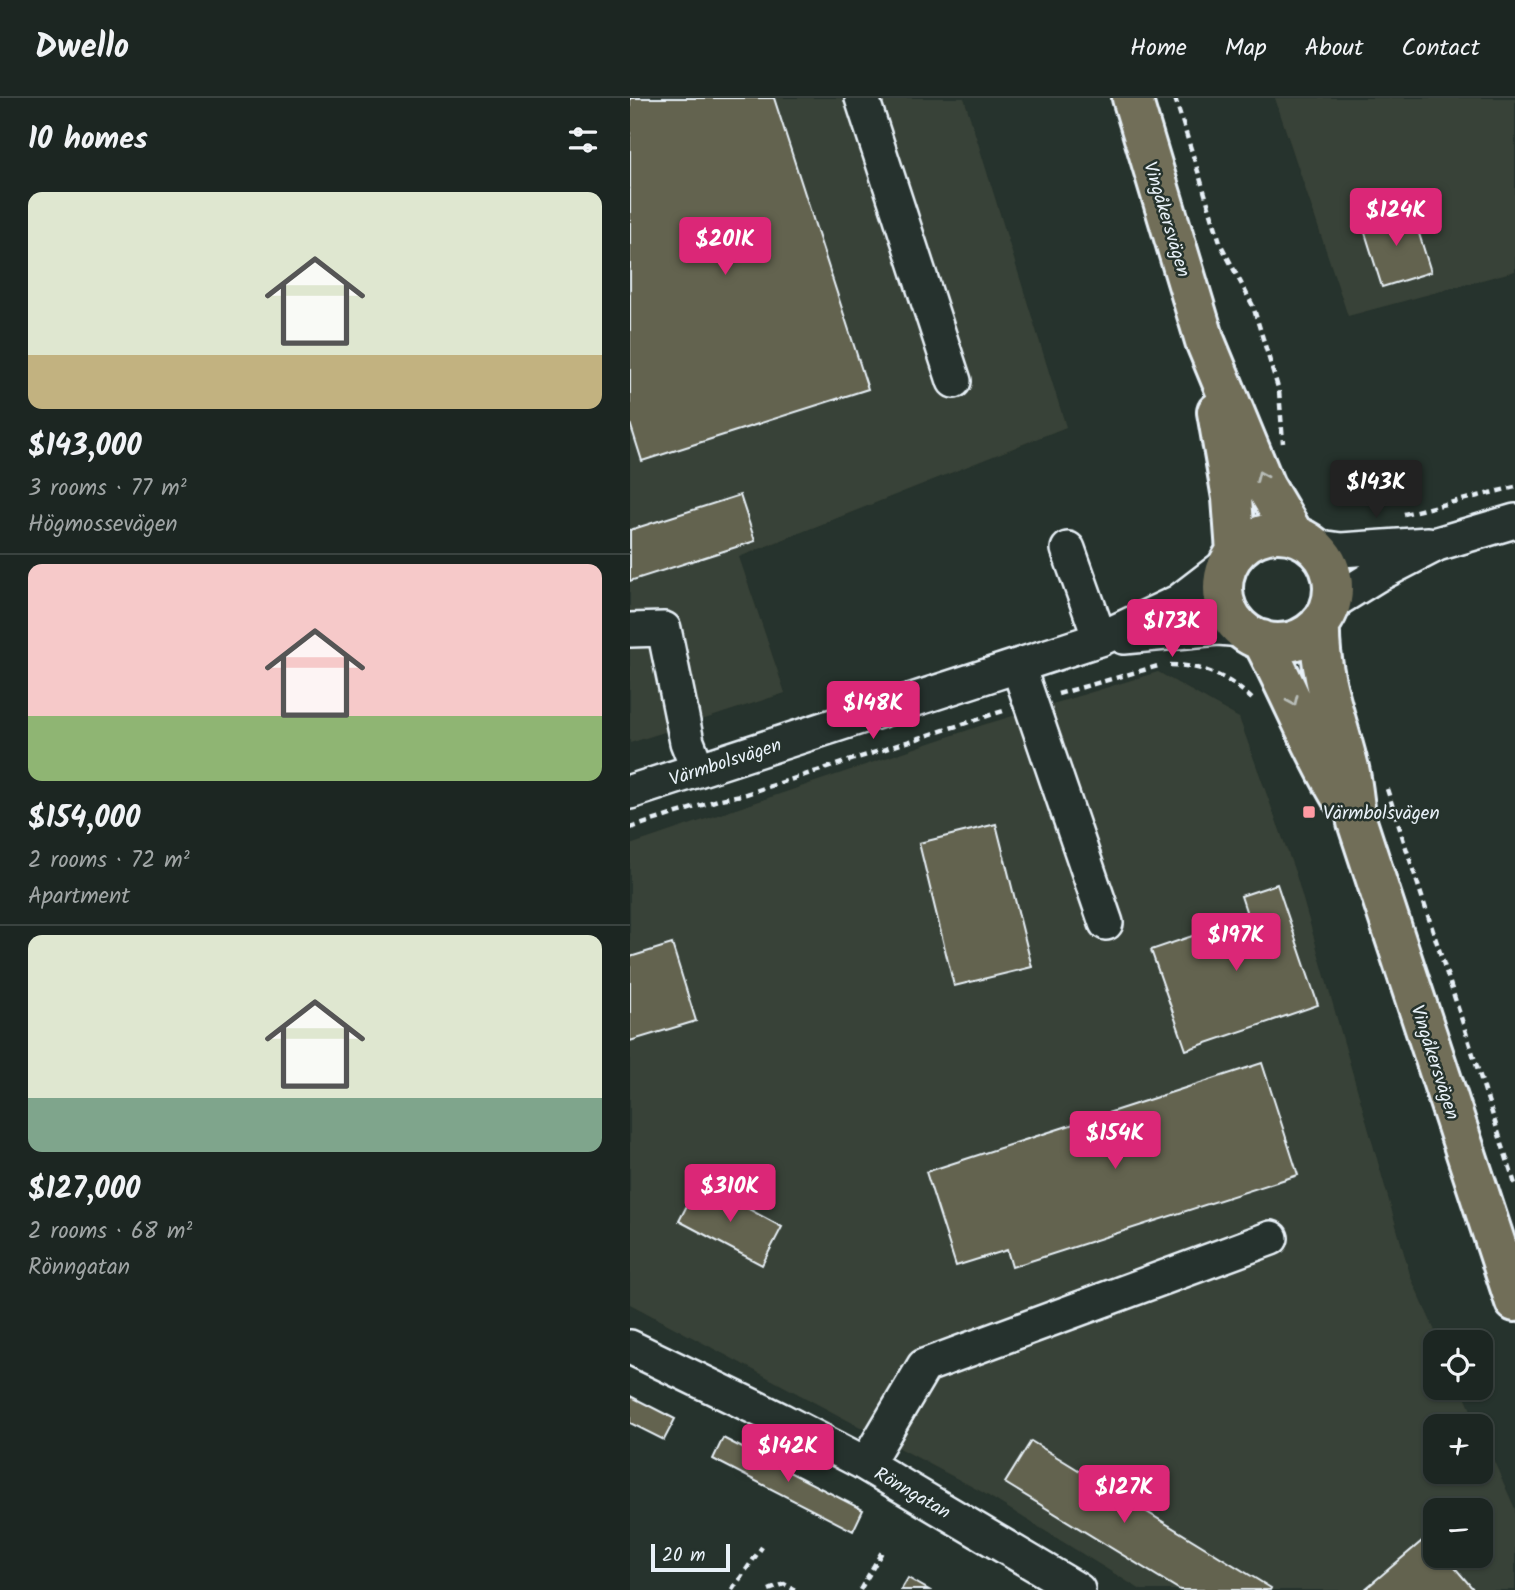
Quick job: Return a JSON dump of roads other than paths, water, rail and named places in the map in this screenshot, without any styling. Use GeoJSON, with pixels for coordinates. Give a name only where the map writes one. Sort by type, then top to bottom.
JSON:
{"type":"FeatureCollection","features":[{"type":"Feature","properties":{"kind":"main road","name":"Vingåkersvägen"},"geometry":{"type":"LineString","coordinates":[[1132,98],[1205,341],[1265,486],[1303,540],[1320,553],[1330,572],[1333,593],[1325,613],[1319,649],[1324,678],[1350,771],[1357,822],[1515,1302]]}},
{"type":"Feature","properties":{"kind":"main road","name":"Vingåkersvägen"},"geometry":{"type":"LineString","coordinates":[[1205,341],[1232,498],[1233,557],[1223,582],[1225,600],[1230,613],[1252,635],[1289,690],[1324,769],[1357,822]]}},
{"type":"Feature","properties":{"kind":"main road"},"geometry":{"type":"LineString","coordinates":[[1233,557],[1251,540],[1263,535],[1284,533],[1303,540]]}},
{"type":"Feature","properties":{"kind":"main road"},"geometry":{"type":"LineString","coordinates":[[1252,635],[1279,643],[1292,640],[1304,636],[1325,613]]}},
{"type":"Feature","properties":{"kind":"street"},"geometry":{"type":"LineString","coordinates":[[862,98],[954,381]]}},
{"type":"Feature","properties":{"kind":"street"},"geometry":{"type":"LineString","coordinates":[[1325,613],[1377,575],[1437,544],[1515,521]]}},
{"type":"Feature","properties":{"kind":"street"},"geometry":{"type":"LineString","coordinates":[[1303,540],[1341,550],[1437,544]]}},
{"type":"Feature","properties":{"kind":"street"},"geometry":{"type":"LineString","coordinates":[[1068,549],[1100,639]]}},
{"type":"Feature","properties":{"kind":"street","name":"Värmbolsvägen"},"geometry":{"type":"LineString","coordinates":[[630,792],[1100,639],[1178,602],[1233,557]]}},
{"type":"Feature","properties":{"kind":"street","name":"Värmbolsvägen"},"geometry":{"type":"LineString","coordinates":[[1100,639],[1218,628],[1252,635]]}},
{"type":"Feature","properties":{"kind":"street"},"geometry":{"type":"LineString","coordinates":[[630,630],[664,629],[687,742],[698,770]]}},
{"type":"Feature","properties":{"kind":"street"},"geometry":{"type":"LineString","coordinates":[[1018,666],[1106,923]]}},
{"type":"Feature","properties":{"kind":"street"},"geometry":{"type":"LineString","coordinates":[[866,1464],[924,1366],[1271,1238]]}},
{"type":"Feature","properties":{"kind":"street","name":"Rönngatan"},"geometry":{"type":"LineString","coordinates":[[630,1347],[866,1464],[1078,1590]]}},
{"type":"Feature","properties":{"kind":"place","name":"Värmbolsvägen"},"geometry":{"type":"Point","coordinates":[1309,812]}}]}
